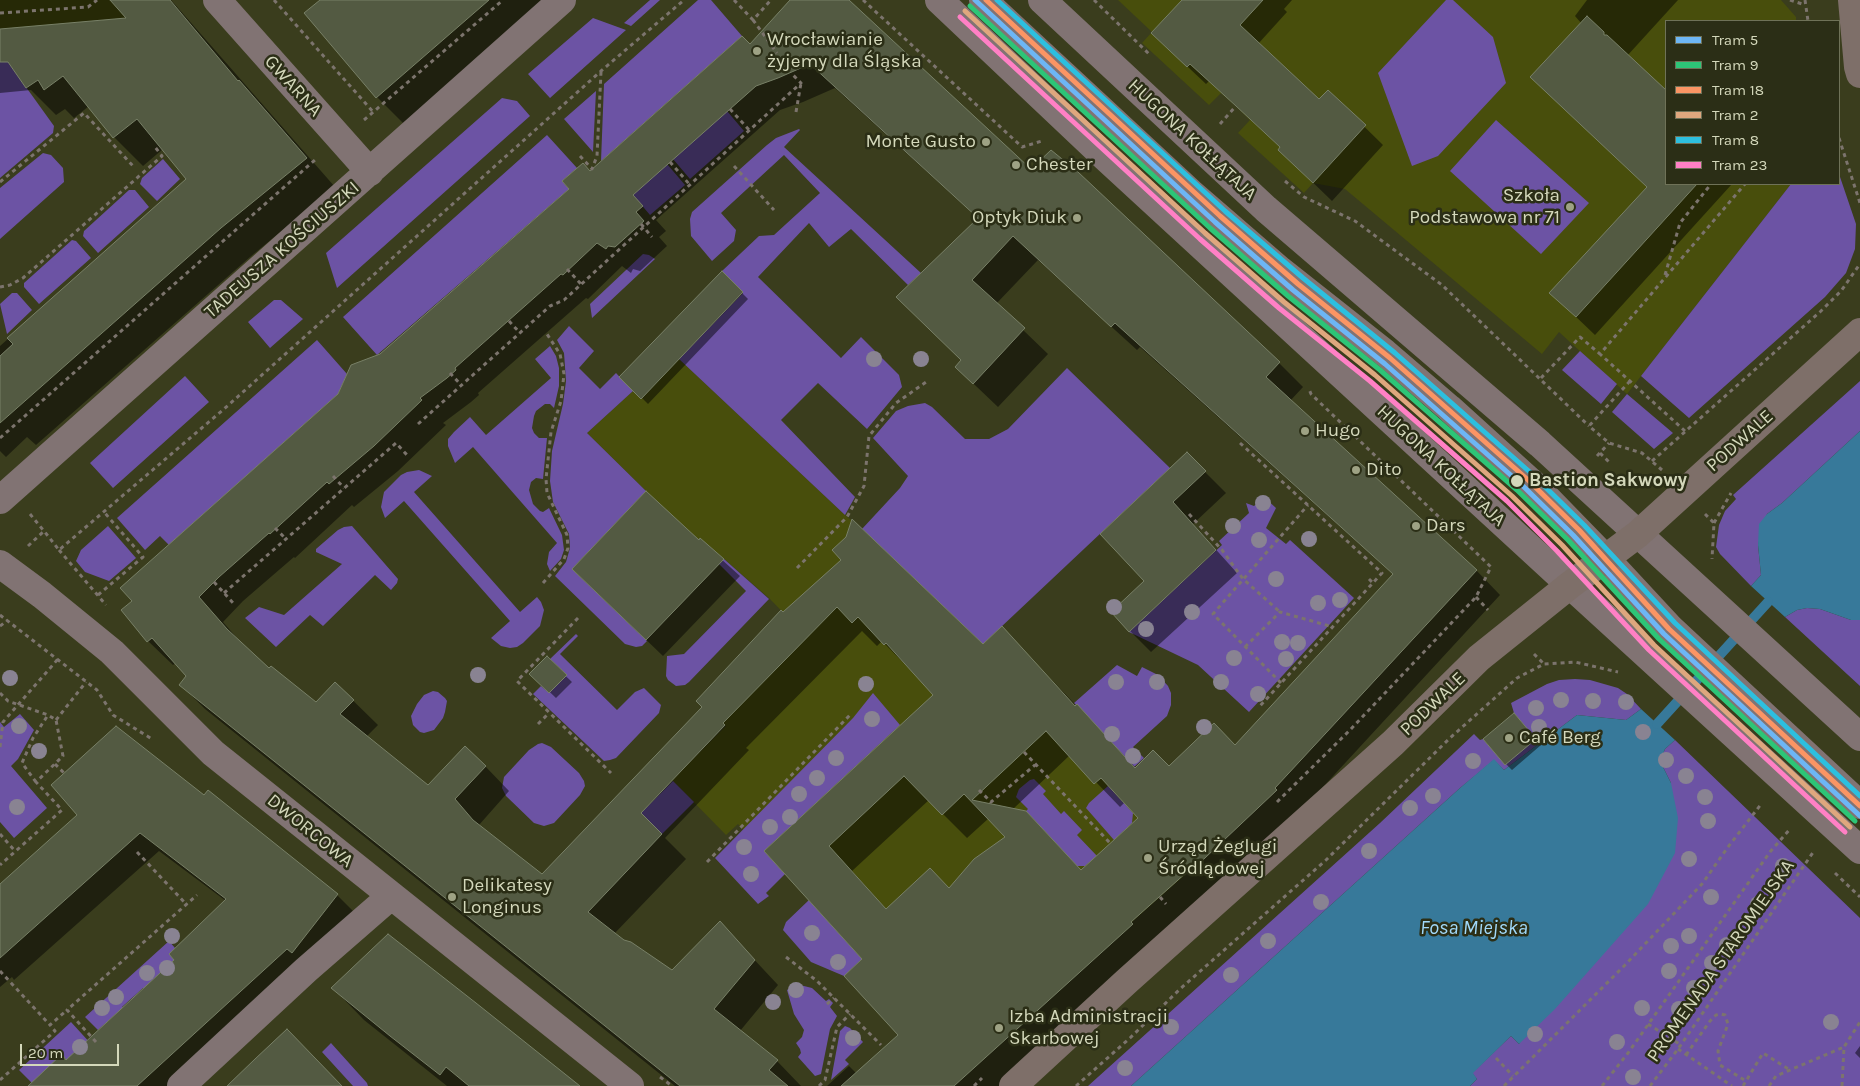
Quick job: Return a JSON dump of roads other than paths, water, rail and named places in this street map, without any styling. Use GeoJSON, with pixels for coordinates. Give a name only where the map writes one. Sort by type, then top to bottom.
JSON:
{"type":"FeatureCollection","features":[{"type":"Feature","properties":{"kind":"main road"},"geometry":{"type":"LineString","coordinates":[[1852,0],[1860,74]]}},
{"type":"Feature","properties":{"kind":"main road","name":"PODWALE"},"geometry":{"type":"LineString","coordinates":[[1013,1086],[1127,980],[1393,743],[1479,658],[1570,585],[1638,534],[1860,332]]}},
{"type":"Feature","properties":{"kind":"street","name":"GWARNA"},"geometry":{"type":"LineString","coordinates":[[217,0],[370,172]]}},
{"type":"Feature","properties":{"kind":"street","name":"TADEUSZA KOŚCIUSZKI"},"geometry":{"type":"LineString","coordinates":[[0,500],[562,0]]}},
{"type":"Feature","properties":{"kind":"street","name":"HUGONA KOŁŁĄTAJA"},"geometry":{"type":"LineString","coordinates":[[939,0],[1117,167],[1860,850]]}},
{"type":"Feature","properties":{"kind":"street"},"geometry":{"type":"LineString","coordinates":[[982,0],[1191,193],[1280,270],[1449,408],[1534,485],[1670,628],[1860,805]]}},
{"type":"Feature","properties":{"kind":"street","name":"HUGONA KOŁŁĄTAJA"},"geometry":{"type":"LineString","coordinates":[[1042,0],[1266,209],[1540,444],[1860,737]]}},
{"type":"Feature","properties":{"kind":"street","name":"DWORCOWA"},"geometry":{"type":"LineString","coordinates":[[0,564],[42,595],[112,652],[213,753],[630,1086]]}},
{"type":"Feature","properties":{"kind":"street"},"geometry":{"type":"LineString","coordinates":[[181,1086],[306,970],[391,896]]}},
{"type":"Feature","properties":{"kind":"water"},"geometry":{"type":"Polygon","coordinates":[[[1860,431],[1860,620],[1851,620],[1820,609],[1807,608],[1797,610],[1785,617],[1751,586],[1761,575],[1758,545],[1759,524],[1767,514],[1782,503],[1860,431]]]}},
{"type":"Feature","properties":{"kind":"water","name":"Fosa Miejska"},"geometry":{"type":"Polygon","coordinates":[[[1641,709],[1675,740],[1665,749],[1662,756],[1662,765],[1671,783],[1678,818],[1675,853],[1648,904],[1555,1009],[1519,1044],[1511,1036],[1473,1073],[1477,1079],[1470,1086],[1131,1086],[1494,759],[1504,770],[1577,715],[1626,720],[1641,709]]]}},
{"type":"Feature","properties":{"kind":"waterway"},"geometry":{"type":"LineString","coordinates":[[1657,724],[1768,602]]}},
{"type":"Feature","properties":{"kind":"tram line","name":"5"},"geometry":{"type":"LineString","coordinates":[[975,0],[1215,222],[1293,290],[1385,364],[1522,485],[1573,535],[1664,634],[1860,816]]}},
{"type":"Feature","properties":{"kind":"tram line","name":"18"},"geometry":{"type":"LineString","coordinates":[[986,0],[1220,216],[1298,284],[1390,358],[1527,479],[1579,530],[1669,629],[1860,806]]}},
{"type":"Feature","properties":{"kind":"tram line","name":"8"},"geometry":{"type":"LineString","coordinates":[[997,0],[1225,211],[1395,353],[1532,474],[1584,525],[1675,623],[1860,796]]}},
{"type":"Feature","properties":{"kind":"tram line","name":"9"},"geometry":{"type":"LineString","coordinates":[[970,6],[1210,228],[1288,296],[1380,370],[1517,490],[1568,540],[1659,639],[1855,821]]}},
{"type":"Feature","properties":{"kind":"tram line","name":"2"},"geometry":{"type":"LineString","coordinates":[[965,11],[1205,233],[1284,302],[1375,375],[1512,496],[1562,545],[1654,645],[1850,827]]}},
{"type":"Feature","properties":{"kind":"tram line","name":"23"},"geometry":{"type":"LineString","coordinates":[[960,17],[1200,239],[1279,308],[1370,381],[1507,501],[1557,551],[1649,650],[1845,832]]}},
{"type":"Feature","properties":{"kind":"place","name":"Wrocławianie żyjemy dla Śląska"},"geometry":{"type":"Point","coordinates":[757,51]}},
{"type":"Feature","properties":{"kind":"place","name":"Monte Gusto"},"geometry":{"type":"Point","coordinates":[986,142]}},
{"type":"Feature","properties":{"kind":"place","name":"Chester"},"geometry":{"type":"Point","coordinates":[1016,165]}},
{"type":"Feature","properties":{"kind":"place","name":"Szkoła Podstawowa nr 71"},"geometry":{"type":"Point","coordinates":[1570,207]}},
{"type":"Feature","properties":{"kind":"place","name":"Optyk Diuk"},"geometry":{"type":"Point","coordinates":[1077,218]}},
{"type":"Feature","properties":{"kind":"place","name":"Hugo"},"geometry":{"type":"Point","coordinates":[1305,431]}},
{"type":"Feature","properties":{"kind":"place","name":"Dito"},"geometry":{"type":"Point","coordinates":[1356,470]}},
{"type":"Feature","properties":{"kind":"place","name":"Bastion Sakwowy"},"geometry":{"type":"Point","coordinates":[1517,481]}},
{"type":"Feature","properties":{"kind":"place","name":"Dars"},"geometry":{"type":"Point","coordinates":[1416,526]}},
{"type":"Feature","properties":{"kind":"place","name":"Café Berg"},"geometry":{"type":"Point","coordinates":[1509,738]}},
{"type":"Feature","properties":{"kind":"place","name":"Urząd Żeglugi Śródlądowej"},"geometry":{"type":"Point","coordinates":[1148,858]}},
{"type":"Feature","properties":{"kind":"place","name":"Delikatesy Longinus"},"geometry":{"type":"Point","coordinates":[452,897]}},
{"type":"Feature","properties":{"kind":"place","name":"Izba Administracji Skarbowej"},"geometry":{"type":"Point","coordinates":[999,1028]}}]}
